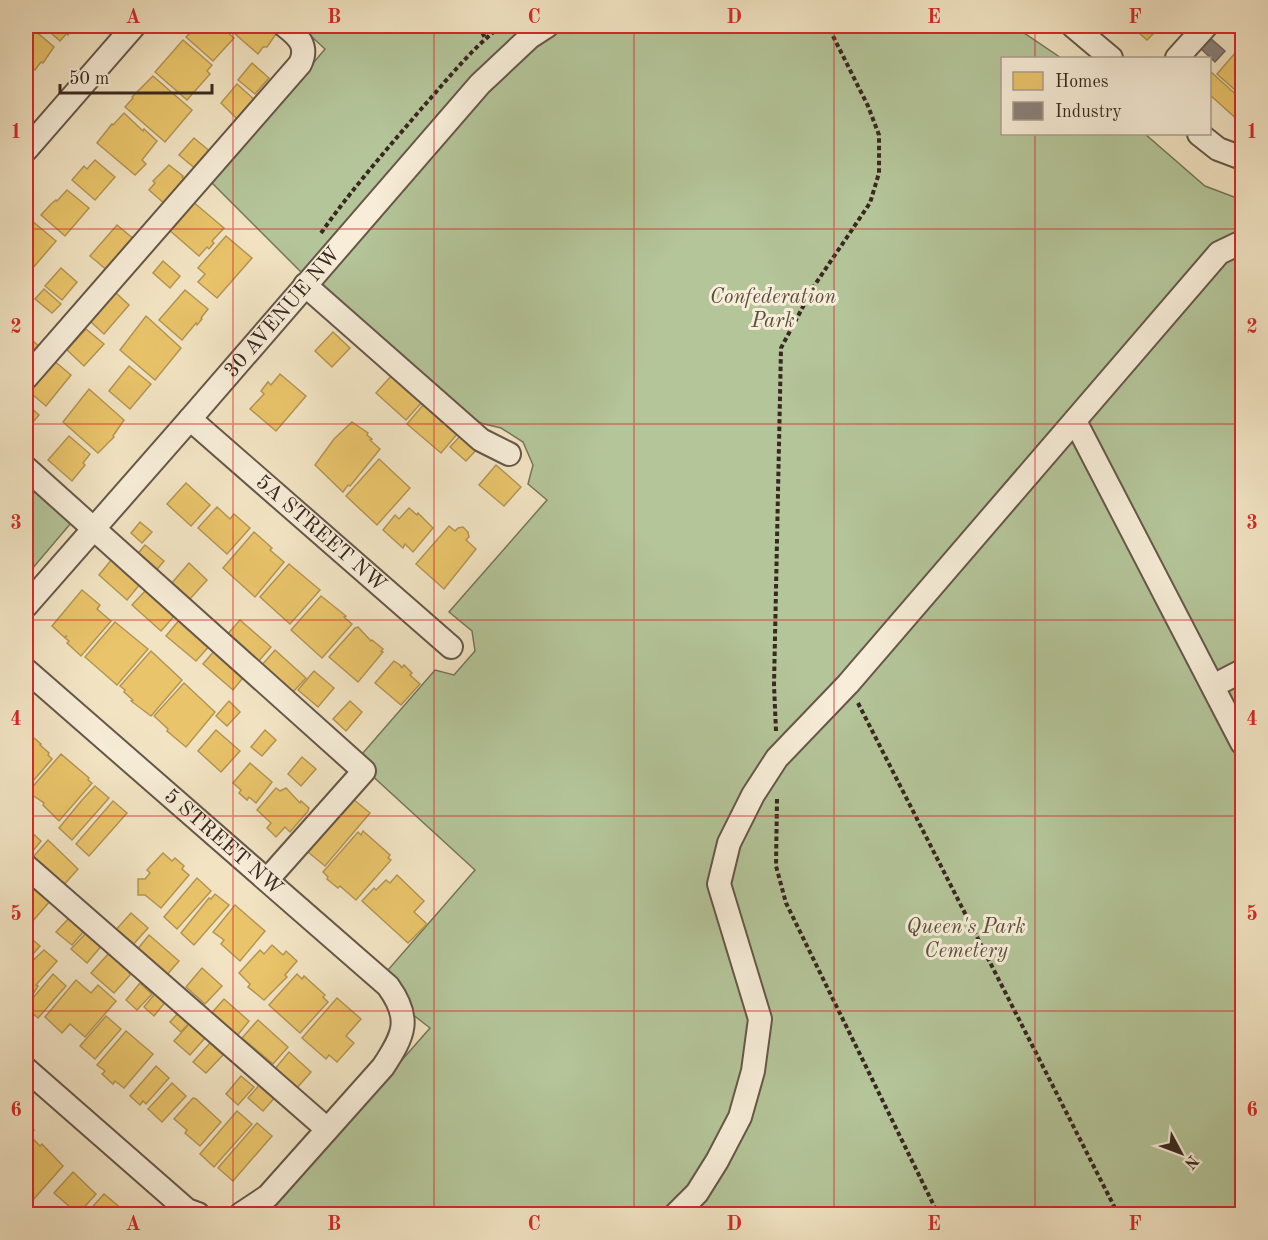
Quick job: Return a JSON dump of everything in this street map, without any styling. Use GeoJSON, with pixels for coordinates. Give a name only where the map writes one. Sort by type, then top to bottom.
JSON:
{"type":"FeatureCollection","features":[{"type":"Feature","properties":{"kind":"street"},"geometry":{"type":"LineString","coordinates":[[26,150],[134,26]]}},
{"type":"Feature","properties":{"kind":"street"},"geometry":{"type":"LineString","coordinates":[[26,378],[300,64],[304,54],[302,42],[285,26]]}},
{"type":"Feature","properties":{"kind":"street","name":"30 AVENUE NW"},"geometry":{"type":"LineString","coordinates":[[26,606],[480,84],[530,37],[548,26]]}},
{"type":"Feature","properties":{"kind":"street"},"geometry":{"type":"LineString","coordinates":[[1073,26],[1110,57]]}},
{"type":"Feature","properties":{"kind":"street"},"geometry":{"type":"LineString","coordinates":[[1178,57],[1206,26]]}},
{"type":"Feature","properties":{"kind":"street"},"geometry":{"type":"LineString","coordinates":[[1200,135],[1218,149],[1242,158]]}},
{"type":"Feature","properties":{"kind":"street"},"geometry":{"type":"LineString","coordinates":[[676,1215],[697,1193],[717,1161],[740,1117],[753,1071],[760,1019],[719,884],[729,843],[753,795],[777,758],[848,684],[1219,253],[1242,242]]}},
{"type":"Feature","properties":{"kind":"street"},"geometry":{"type":"LineString","coordinates":[[305,285],[481,440],[509,453]]}},
{"type":"Feature","properties":{"kind":"street","name":"5A STREET NW"},"geometry":{"type":"LineString","coordinates":[[190,419],[451,647]]}},
{"type":"Feature","properties":{"kind":"street"},"geometry":{"type":"LineString","coordinates":[[1075,421],[1242,743]]}},
{"type":"Feature","properties":{"kind":"street"},"geometry":{"type":"LineString","coordinates":[[26,468],[364,771],[267,880]]}},
{"type":"Feature","properties":{"kind":"street","name":"5 STREET NW"},"geometry":{"type":"LineString","coordinates":[[26,670],[388,986],[399,1001],[403,1028],[397,1046],[383,1067],[327,1130]]}},
{"type":"Feature","properties":{"kind":"street"},"geometry":{"type":"LineString","coordinates":[[1214,686],[1242,671]]}},
{"type":"Feature","properties":{"kind":"street"},"geometry":{"type":"LineString","coordinates":[[26,866],[327,1130],[268,1196],[241,1215]]}},
{"type":"Feature","properties":{"kind":"street"},"geometry":{"type":"LineString","coordinates":[[26,1069],[172,1208],[187,1210],[198,1215]]}},
{"type":"Feature","properties":{"kind":"path"},"geometry":{"type":"LineString","coordinates":[[479,26],[485,38]]}},
{"type":"Feature","properties":{"kind":"path"},"geometry":{"type":"LineString","coordinates":[[319,235],[361,179],[485,38],[501,26]]}},
{"type":"Feature","properties":{"kind":"path"},"geometry":{"type":"LineString","coordinates":[[777,758],[774,685],[782,348],[814,286],[870,203],[879,173],[879,135],[868,106],[828,26]]}},
{"type":"Feature","properties":{"kind":"path"},"geometry":{"type":"LineString","coordinates":[[848,684],[1118,1215]]}},
{"type":"Feature","properties":{"kind":"path"},"geometry":{"type":"LineString","coordinates":[[777,794],[776,866],[786,903],[938,1215]]}},
{"type":"Feature","properties":{"kind":"green space"},"geometry":{"type":"Polygon","coordinates":[[[300,26],[1007,26],[1024,33],[1060,57],[1001,57],[1001,135],[1146,135],[1205,186],[1242,200],[1242,1214],[267,1214],[430,1028],[412,1014],[407,998],[388,970],[475,870],[356,761],[435,670],[454,675],[475,651],[472,631],[449,612],[547,500],[528,484],[533,465],[523,442],[501,428],[472,421],[319,290],[212,183],[325,49],[300,26]]]}},
{"type":"Feature","properties":{"kind":"green space"},"geometry":{"type":"Polygon","coordinates":[[[26,482],[71,523],[26,576],[26,482]]]}},
{"type":"Feature","properties":{"kind":"building: Homes"},"geometry":{"type":"Polygon","coordinates":[[[43,26],[73,26],[68,35],[67,33],[60,41],[43,26]]]}},
{"type":"Feature","properties":{"kind":"building: Homes"},"geometry":{"type":"Polygon","coordinates":[[[197,26],[220,26],[234,38],[213,61],[186,37],[197,26]]]}},
{"type":"Feature","properties":{"kind":"building: Homes"},"geometry":{"type":"Polygon","coordinates":[[[226,26],[272,26],[278,31],[267,47],[263,47],[258,54],[226,26]]]}},
{"type":"Feature","properties":{"kind":"building: Homes"},"geometry":{"type":"Polygon","coordinates":[[[1131,26],[1161,26],[1147,40],[1131,26]]]}},
{"type":"Feature","properties":{"kind":"building: Homes"},"geometry":{"type":"Polygon","coordinates":[[[33,29],[54,47],[35,70],[26,62],[26,37],[33,29]]]}},
{"type":"Feature","properties":{"kind":"building: Homes"},"geometry":{"type":"Polygon","coordinates":[[[183,40],[212,65],[207,71],[210,74],[187,100],[155,72],[183,40]]]}},
{"type":"Feature","properties":{"kind":"building: Homes"},"geometry":{"type":"Polygon","coordinates":[[[1242,45],[1242,96],[1217,74],[1242,45]]]}},
{"type":"Feature","properties":{"kind":"building: Homes"},"geometry":{"type":"Polygon","coordinates":[[[252,63],[269,78],[255,94],[238,80],[252,63]]]}},
{"type":"Feature","properties":{"kind":"building: Homes"},"geometry":{"type":"Polygon","coordinates":[[[1211,72],[1242,100],[1242,116],[1239,121],[1211,96],[1211,72]]]}},
{"type":"Feature","properties":{"kind":"building: Homes"},"geometry":{"type":"Polygon","coordinates":[[[153,76],[192,110],[165,142],[125,107],[153,76]]]}},
{"type":"Feature","properties":{"kind":"building: Homes"},"geometry":{"type":"Polygon","coordinates":[[[237,84],[255,100],[238,120],[221,103],[237,84]]]}},
{"type":"Feature","properties":{"kind":"building: Homes"},"geometry":{"type":"Polygon","coordinates":[[[124,113],[157,141],[142,160],[146,164],[135,175],[97,143],[124,113]]]}},
{"type":"Feature","properties":{"kind":"building: Homes"},"geometry":{"type":"Polygon","coordinates":[[[194,138],[212,153],[197,170],[179,155],[194,138]]]}},
{"type":"Feature","properties":{"kind":"building: Homes"},"geometry":{"type":"Polygon","coordinates":[[[95,160],[115,177],[95,200],[72,180],[84,166],[87,169],[95,160]]]}},
{"type":"Feature","properties":{"kind":"building: Homes"},"geometry":{"type":"Polygon","coordinates":[[[169,165],[187,181],[166,205],[149,190],[155,183],[153,181],[169,165]]]}},
{"type":"Feature","properties":{"kind":"building: Homes"},"geometry":{"type":"Polygon","coordinates":[[[67,190],[89,208],[65,236],[41,215],[67,190]]]}},
{"type":"Feature","properties":{"kind":"building: Homes"},"geometry":{"type":"Polygon","coordinates":[[[192,201],[224,228],[212,241],[214,243],[209,249],[207,247],[199,256],[168,229],[192,201]]]}},
{"type":"Feature","properties":{"kind":"building: Homes"},"geometry":{"type":"Polygon","coordinates":[[[31,220],[56,241],[32,269],[26,263],[26,227],[31,220]]]}},
{"type":"Feature","properties":{"kind":"building: Homes"},"geometry":{"type":"Polygon","coordinates":[[[117,225],[135,240],[108,271],[90,256],[117,225]]]}},
{"type":"Feature","properties":{"kind":"building: Homes"},"geometry":{"type":"Polygon","coordinates":[[[226,236],[252,258],[217,298],[198,282],[205,274],[198,268],[226,236]]]}},
{"type":"Feature","properties":{"kind":"building: Homes"},"geometry":{"type":"Polygon","coordinates":[[[163,261],[180,276],[170,288],[153,273],[163,261]]]}},
{"type":"Feature","properties":{"kind":"building: Homes"},"geometry":{"type":"Polygon","coordinates":[[[61,268],[77,282],[62,300],[45,286],[61,268]]]}},
{"type":"Feature","properties":{"kind":"building: Homes"},"geometry":{"type":"Polygon","coordinates":[[[44,289],[61,304],[52,313],[35,299],[44,289]]]}},
{"type":"Feature","properties":{"kind":"building: Homes"},"geometry":{"type":"Polygon","coordinates":[[[185,290],[208,309],[197,325],[196,323],[182,340],[159,320],[185,290]]]}},
{"type":"Feature","properties":{"kind":"building: Homes"},"geometry":{"type":"Polygon","coordinates":[[[115,292],[129,305],[104,334],[90,321],[115,292]]]}},
{"type":"Feature","properties":{"kind":"building: Homes"},"geometry":{"type":"Polygon","coordinates":[[[146,316],[181,348],[155,380],[120,350],[146,316]]]}},
{"type":"Feature","properties":{"kind":"building: Homes"},"geometry":{"type":"Polygon","coordinates":[[[86,329],[104,344],[84,366],[67,350],[86,329]]]}},
{"type":"Feature","properties":{"kind":"building: Homes"},"geometry":{"type":"Polygon","coordinates":[[[333,332],[350,348],[332,367],[315,351],[333,332]]]}},
{"type":"Feature","properties":{"kind":"building: Homes"},"geometry":{"type":"Polygon","coordinates":[[[26,335],[40,347],[28,362],[26,360],[26,335]]]}},
{"type":"Feature","properties":{"kind":"building: Homes"},"geometry":{"type":"Polygon","coordinates":[[[53,360],[71,375],[46,406],[27,390],[53,360]]]}},
{"type":"Feature","properties":{"kind":"building: Homes"},"geometry":{"type":"Polygon","coordinates":[[[129,366],[151,384],[130,409],[109,391],[129,366]]]}},
{"type":"Feature","properties":{"kind":"building: Homes"},"geometry":{"type":"Polygon","coordinates":[[[280,374],[306,396],[276,431],[250,409],[264,394],[261,391],[268,382],[271,385],[280,374]]]}},
{"type":"Feature","properties":{"kind":"building: Homes"},"geometry":{"type":"Polygon","coordinates":[[[392,375],[422,402],[406,420],[376,393],[392,375]]]}},
{"type":"Feature","properties":{"kind":"building: Homes"},"geometry":{"type":"Polygon","coordinates":[[[89,389],[124,420],[114,437],[98,453],[63,422],[89,389]]]}},
{"type":"Feature","properties":{"kind":"building: Homes"},"geometry":{"type":"Polygon","coordinates":[[[26,403],[39,415],[26,430],[26,403]]]}},
{"type":"Feature","properties":{"kind":"building: Homes"},"geometry":{"type":"Polygon","coordinates":[[[424,404],[458,433],[441,453],[407,424],[424,404]]]}},
{"type":"Feature","properties":{"kind":"building: Homes"},"geometry":{"type":"Polygon","coordinates":[[[352,422],[368,433],[367,435],[372,439],[370,440],[380,449],[343,492],[315,465],[334,439],[352,422]]]}},
{"type":"Feature","properties":{"kind":"building: Homes"},"geometry":{"type":"Polygon","coordinates":[[[463,433],[479,447],[466,461],[450,447],[463,433]]]}},
{"type":"Feature","properties":{"kind":"building: Homes"},"geometry":{"type":"Polygon","coordinates":[[[69,436],[90,454],[83,463],[85,465],[72,481],[48,460],[69,436]]]}},
{"type":"Feature","properties":{"kind":"building: Homes"},"geometry":{"type":"Polygon","coordinates":[[[379,459],[410,488],[377,525],[346,496],[379,459]]]}},
{"type":"Feature","properties":{"kind":"building: Homes"},"geometry":{"type":"Polygon","coordinates":[[[496,465],[521,487],[504,506],[479,485],[496,465]]]}},
{"type":"Feature","properties":{"kind":"building: Homes"},"geometry":{"type":"Polygon","coordinates":[[[186,483],[210,505],[191,526],[167,504],[186,483]]]}},
{"type":"Feature","properties":{"kind":"building: Homes"},"geometry":{"type":"Polygon","coordinates":[[[217,507],[230,519],[234,514],[250,528],[227,554],[198,528],[217,507]]]}},
{"type":"Feature","properties":{"kind":"building: Homes"},"geometry":{"type":"Polygon","coordinates":[[[409,508],[417,515],[418,513],[433,528],[413,552],[405,544],[403,548],[383,530],[395,515],[399,519],[409,508]]]}},
{"type":"Feature","properties":{"kind":"building: Homes"},"geometry":{"type":"Polygon","coordinates":[[[140,522],[152,532],[142,543],[131,533],[140,522]]]}},
{"type":"Feature","properties":{"kind":"building: Homes"},"geometry":{"type":"Polygon","coordinates":[[[449,526],[455,531],[463,527],[468,532],[469,537],[466,540],[476,549],[444,589],[416,564],[449,526]]]}},
{"type":"Feature","properties":{"kind":"building: Homes"},"geometry":{"type":"Polygon","coordinates":[[[254,532],[284,562],[255,597],[223,568],[254,532]]]}},
{"type":"Feature","properties":{"kind":"building: Homes"},"geometry":{"type":"Polygon","coordinates":[[[145,545],[164,561],[154,573],[135,557],[145,545]]]}},
{"type":"Feature","properties":{"kind":"building: Homes"},"geometry":{"type":"Polygon","coordinates":[[[112,559],[140,584],[127,600],[99,575],[112,559]]]}},
{"type":"Feature","properties":{"kind":"building: Homes"},"geometry":{"type":"Polygon","coordinates":[[[189,563],[207,580],[189,600],[171,584],[189,563]]]}},
{"type":"Feature","properties":{"kind":"building: Homes"},"geometry":{"type":"Polygon","coordinates":[[[289,564],[320,590],[290,624],[260,597],[289,564]]]}},
{"type":"Feature","properties":{"kind":"building: Homes"},"geometry":{"type":"Polygon","coordinates":[[[82,590],[100,605],[97,609],[111,621],[81,656],[67,643],[69,641],[65,638],[67,636],[64,637],[52,626],[82,590]]]}},
{"type":"Feature","properties":{"kind":"building: Homes"},"geometry":{"type":"Polygon","coordinates":[[[146,590],[175,615],[161,631],[132,605],[146,590]]]}},
{"type":"Feature","properties":{"kind":"building: Homes"},"geometry":{"type":"Polygon","coordinates":[[[321,596],[346,616],[344,617],[352,624],[322,658],[291,630],[321,596]]]}},
{"type":"Feature","properties":{"kind":"building: Homes"},"geometry":{"type":"Polygon","coordinates":[[[180,619],[211,644],[196,661],[166,636],[180,619]]]}},
{"type":"Feature","properties":{"kind":"building: Homes"},"geometry":{"type":"Polygon","coordinates":[[[240,620],[271,647],[257,663],[226,636],[240,620]]]}},
{"type":"Feature","properties":{"kind":"building: Homes"},"geometry":{"type":"Polygon","coordinates":[[[115,622],[148,649],[117,685],[85,657],[115,622]]]}},
{"type":"Feature","properties":{"kind":"building: Homes"},"geometry":{"type":"Polygon","coordinates":[[[358,627],[371,641],[383,649],[381,651],[383,652],[358,682],[329,657],[358,627]]]}},
{"type":"Feature","properties":{"kind":"building: Homes"},"geometry":{"type":"Polygon","coordinates":[[[216,649],[246,674],[233,690],[203,664],[216,649]]]}},
{"type":"Feature","properties":{"kind":"building: Homes"},"geometry":{"type":"Polygon","coordinates":[[[275,650],[306,678],[292,693],[261,666],[275,650]]]}},
{"type":"Feature","properties":{"kind":"building: Homes"},"geometry":{"type":"Polygon","coordinates":[[[151,651],[182,680],[151,716],[131,701],[133,700],[120,686],[151,651]]]}},
{"type":"Feature","properties":{"kind":"building: Homes"},"geometry":{"type":"Polygon","coordinates":[[[394,661],[402,668],[404,665],[412,673],[410,675],[420,684],[401,705],[375,683],[394,661]]]}},
{"type":"Feature","properties":{"kind":"building: Homes"},"geometry":{"type":"Polygon","coordinates":[[[314,671],[334,688],[318,707],[298,690],[314,671]]]}},
{"type":"Feature","properties":{"kind":"building: Homes"},"geometry":{"type":"Polygon","coordinates":[[[184,683],[215,712],[186,747],[154,716],[184,683]]]}},
{"type":"Feature","properties":{"kind":"building: Homes"},"geometry":{"type":"Polygon","coordinates":[[[229,701],[240,712],[227,726],[216,716],[229,701]]]}},
{"type":"Feature","properties":{"kind":"building: Homes"},"geometry":{"type":"Polygon","coordinates":[[[350,701],[362,712],[346,731],[333,719],[350,701]]]}},
{"type":"Feature","properties":{"kind":"building: Homes"},"geometry":{"type":"Polygon","coordinates":[[[216,730],[240,751],[221,772],[198,751],[216,730]]]}},
{"type":"Feature","properties":{"kind":"building: Homes"},"geometry":{"type":"Polygon","coordinates":[[[265,730],[276,740],[262,756],[251,747],[265,730]]]}},
{"type":"Feature","properties":{"kind":"building: Homes"},"geometry":{"type":"Polygon","coordinates":[[[27,732],[41,744],[52,759],[26,789],[26,734],[27,732]]]}},
{"type":"Feature","properties":{"kind":"building: Homes"},"geometry":{"type":"Polygon","coordinates":[[[61,754],[92,783],[59,821],[43,805],[44,803],[28,792],[61,754]]]}},
{"type":"Feature","properties":{"kind":"building: Homes"},"geometry":{"type":"Polygon","coordinates":[[[302,757],[316,769],[301,786],[288,774],[302,757]]]}},
{"type":"Feature","properties":{"kind":"building: Homes"},"geometry":{"type":"Polygon","coordinates":[[[250,763],[272,782],[256,803],[249,797],[247,800],[233,783],[250,763]]]}},
{"type":"Feature","properties":{"kind":"building: Homes"},"geometry":{"type":"Polygon","coordinates":[[[95,786],[109,798],[72,840],[59,828],[95,786]]]}},
{"type":"Feature","properties":{"kind":"building: Homes"},"geometry":{"type":"Polygon","coordinates":[[[276,788],[280,791],[286,788],[300,803],[301,801],[309,808],[290,832],[285,827],[276,837],[267,828],[271,823],[257,810],[276,788]]]}},
{"type":"Feature","properties":{"kind":"building: Homes"},"geometry":{"type":"Polygon","coordinates":[[[353,799],[370,813],[325,866],[308,852],[353,799]]]}},
{"type":"Feature","properties":{"kind":"building: Homes"},"geometry":{"type":"Polygon","coordinates":[[[113,801],[127,813],[89,856],[76,844],[113,801]]]}},
{"type":"Feature","properties":{"kind":"building: Homes"},"geometry":{"type":"Polygon","coordinates":[[[26,827],[41,841],[27,858],[26,857],[26,827]]]}},
{"type":"Feature","properties":{"kind":"building: Homes"},"geometry":{"type":"Polygon","coordinates":[[[363,831],[390,855],[388,858],[391,860],[356,900],[340,886],[338,888],[327,879],[328,877],[323,872],[358,832],[361,835],[363,831]]]}},
{"type":"Feature","properties":{"kind":"building: Homes"},"geometry":{"type":"Polygon","coordinates":[[[48,840],[78,869],[62,887],[33,857],[48,840]]]}},
{"type":"Feature","properties":{"kind":"building: Homes"},"geometry":{"type":"Polygon","coordinates":[[[163,853],[172,861],[175,858],[184,866],[182,869],[189,875],[161,908],[145,895],[138,895],[138,879],[145,879],[150,873],[147,870],[163,853]]]}},
{"type":"Feature","properties":{"kind":"building: Homes"},"geometry":{"type":"Polygon","coordinates":[[[397,875],[424,901],[414,912],[427,924],[408,943],[362,901],[374,888],[376,890],[386,880],[390,883],[397,875]]]}},
{"type":"Feature","properties":{"kind":"building: Homes"},"geometry":{"type":"Polygon","coordinates":[[[197,878],[211,891],[177,929],[164,917],[197,878]]]}},
{"type":"Feature","properties":{"kind":"building: Homes"},"geometry":{"type":"Polygon","coordinates":[[[30,884],[50,901],[32,922],[26,917],[26,890],[30,884]]]}},
{"type":"Feature","properties":{"kind":"building: Homes"},"geometry":{"type":"Polygon","coordinates":[[[215,894],[229,905],[194,945],[181,933],[209,898],[211,899],[215,894]]]}},
{"type":"Feature","properties":{"kind":"building: Homes"},"geometry":{"type":"Polygon","coordinates":[[[235,905],[265,931],[240,961],[221,944],[224,940],[213,932],[235,905]]]}},
{"type":"Feature","properties":{"kind":"building: Homes"},"geometry":{"type":"Polygon","coordinates":[[[131,913],[148,928],[131,947],[114,932],[131,913]]]}},
{"type":"Feature","properties":{"kind":"building: Homes"},"geometry":{"type":"Polygon","coordinates":[[[70,917],[85,930],[72,945],[56,932],[70,917]]]}},
{"type":"Feature","properties":{"kind":"building: Homes"},"geometry":{"type":"Polygon","coordinates":[[[88,931],[103,944],[87,963],[71,949],[88,931]]]}},
{"type":"Feature","properties":{"kind":"building: Homes"},"geometry":{"type":"Polygon","coordinates":[[[149,935],[179,961],[165,977],[136,951],[149,935]]]}},
{"type":"Feature","properties":{"kind":"building: Homes"},"geometry":{"type":"Polygon","coordinates":[[[26,936],[40,946],[26,962],[26,936]]]}},
{"type":"Feature","properties":{"kind":"building: Homes"},"geometry":{"type":"Polygon","coordinates":[[[272,945],[283,955],[286,951],[297,961],[285,975],[287,977],[264,1000],[248,987],[250,984],[239,973],[260,950],[264,954],[272,945]]]}},
{"type":"Feature","properties":{"kind":"building: Homes"},"geometry":{"type":"Polygon","coordinates":[[[44,950],[57,961],[36,985],[38,986],[33,994],[30,991],[26,996],[26,972],[30,966],[28,965],[44,950]]]}},
{"type":"Feature","properties":{"kind":"building: Homes"},"geometry":{"type":"Polygon","coordinates":[[[109,953],[129,971],[130,975],[114,993],[91,973],[109,953]]]}},
{"type":"Feature","properties":{"kind":"building: Homes"},"geometry":{"type":"Polygon","coordinates":[[[202,968],[222,986],[205,1004],[186,987],[202,968]]]}},
{"type":"Feature","properties":{"kind":"building: Homes"},"geometry":{"type":"Polygon","coordinates":[[[53,974],[66,986],[38,1018],[27,1005],[53,974]]]}},
{"type":"Feature","properties":{"kind":"building: Homes"},"geometry":{"type":"Polygon","coordinates":[[[297,974],[302,979],[304,976],[325,995],[323,997],[328,1002],[300,1033],[269,1005],[297,974]]]}},
{"type":"Feature","properties":{"kind":"building: Homes"},"geometry":{"type":"Polygon","coordinates":[[[76,980],[91,993],[98,985],[116,1001],[85,1037],[70,1024],[62,1033],[45,1017],[76,980]]]}},
{"type":"Feature","properties":{"kind":"building: Homes"},"geometry":{"type":"Polygon","coordinates":[[[140,983],[152,994],[137,1010],[126,1000],[140,983]]]}},
{"type":"Feature","properties":{"kind":"building: Homes"},"geometry":{"type":"Polygon","coordinates":[[[157,991],[167,1000],[154,1016],[144,1007],[157,991]]]}},
{"type":"Feature","properties":{"kind":"building: Homes"},"geometry":{"type":"Polygon","coordinates":[[[337,998],[361,1019],[346,1036],[354,1043],[337,1062],[329,1055],[326,1059],[302,1038],[337,998]]]}},
{"type":"Feature","properties":{"kind":"building: Homes"},"geometry":{"type":"Polygon","coordinates":[[[224,999],[249,1021],[236,1037],[210,1015],[224,999]]]}},
{"type":"Feature","properties":{"kind":"building: Homes"},"geometry":{"type":"Polygon","coordinates":[[[180,1011],[191,1021],[181,1032],[170,1022],[180,1011]]]}},
{"type":"Feature","properties":{"kind":"building: Homes"},"geometry":{"type":"Polygon","coordinates":[[[106,1016],[121,1029],[95,1059],[80,1046],[106,1016]]]}},
{"type":"Feature","properties":{"kind":"building: Homes"},"geometry":{"type":"Polygon","coordinates":[[[258,1020],[288,1047],[273,1064],[242,1038],[258,1020]]]}},
{"type":"Feature","properties":{"kind":"building: Homes"},"geometry":{"type":"Polygon","coordinates":[[[189,1024],[205,1038],[190,1055],[174,1041],[189,1024]]]}},
{"type":"Feature","properties":{"kind":"building: Homes"},"geometry":{"type":"Polygon","coordinates":[[[126,1031],[153,1054],[124,1088],[115,1081],[113,1084],[102,1074],[105,1071],[97,1065],[126,1031]]]}},
{"type":"Feature","properties":{"kind":"building: Homes"},"geometry":{"type":"Polygon","coordinates":[[[210,1043],[223,1055],[206,1073],[193,1062],[210,1043]]]}},
{"type":"Feature","properties":{"kind":"building: Homes"},"geometry":{"type":"Polygon","coordinates":[[[289,1052],[311,1072],[296,1089],[274,1070],[289,1052]]]}},
{"type":"Feature","properties":{"kind":"building: Homes"},"geometry":{"type":"Polygon","coordinates":[[[156,1066],[169,1078],[146,1104],[143,1101],[140,1105],[130,1096],[156,1066]]]}},
{"type":"Feature","properties":{"kind":"building: Homes"},"geometry":{"type":"Polygon","coordinates":[[[241,1076],[254,1087],[238,1105],[226,1094],[241,1076]]]}},
{"type":"Feature","properties":{"kind":"building: Homes"},"geometry":{"type":"Polygon","coordinates":[[[262,1082],[277,1095],[263,1111],[248,1098],[262,1082]]]}},
{"type":"Feature","properties":{"kind":"building: Homes"},"geometry":{"type":"Polygon","coordinates":[[[172,1083],[186,1096],[162,1122],[148,1109],[172,1083]]]}},
{"type":"Feature","properties":{"kind":"building: Homes"},"geometry":{"type":"Polygon","coordinates":[[[193,1098],[221,1122],[200,1146],[174,1119],[193,1098]]]}},
{"type":"Feature","properties":{"kind":"building: Homes"},"geometry":{"type":"Polygon","coordinates":[[[237,1111],[252,1124],[214,1167],[200,1154],[237,1111]]]}},
{"type":"Feature","properties":{"kind":"building: Homes"},"geometry":{"type":"Polygon","coordinates":[[[26,1116],[33,1122],[29,1126],[34,1130],[26,1140],[26,1116]]]}},
{"type":"Feature","properties":{"kind":"building: Homes"},"geometry":{"type":"Polygon","coordinates":[[[257,1123],[272,1136],[233,1181],[218,1168],[257,1123]]]}},
{"type":"Feature","properties":{"kind":"building: Homes"},"geometry":{"type":"Polygon","coordinates":[[[32,1138],[40,1146],[42,1144],[63,1166],[33,1200],[26,1193],[26,1145],[32,1138]]]}},
{"type":"Feature","properties":{"kind":"building: Homes"},"geometry":{"type":"Polygon","coordinates":[[[73,1172],[96,1194],[78,1214],[54,1193],[73,1172]]]}},
{"type":"Feature","properties":{"kind":"building: Homes"},"geometry":{"type":"Polygon","coordinates":[[[104,1194],[128,1214],[86,1214],[104,1194]]]}},
{"type":"Feature","properties":{"kind":"building: Industry"},"geometry":{"type":"Polygon","coordinates":[[[1174,26],[1188,26],[1182,32],[1174,26]]]}},
{"type":"Feature","properties":{"kind":"building: Industry"},"geometry":{"type":"Polygon","coordinates":[[[1232,26],[1242,26],[1241,34],[1232,26]]]}},
{"type":"Feature","properties":{"kind":"building: Industry"},"geometry":{"type":"Polygon","coordinates":[[[1208,36],[1225,51],[1215,62],[1199,47],[1208,36]]]}},
{"type":"Feature","properties":{"kind":"park label","name":"Confederation Park"},"geometry":{"type":"Point","coordinates":[773,309]}},
{"type":"Feature","properties":{"kind":"park label","name":"Queen's Park Cemetery"},"geometry":{"type":"Point","coordinates":[966,939]}}]}
